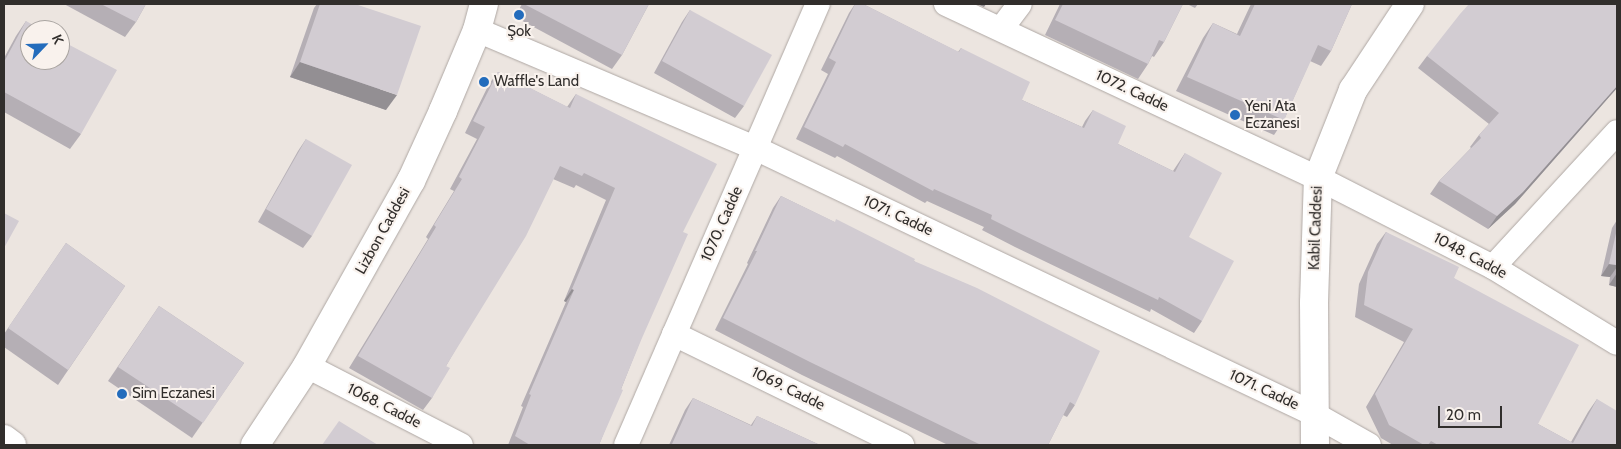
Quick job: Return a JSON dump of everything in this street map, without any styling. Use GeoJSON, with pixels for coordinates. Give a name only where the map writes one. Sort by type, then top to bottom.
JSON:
{"type":"FeatureCollection","features":[{"type":"Feature","properties":{"kind":"main road","name":"Lizbon Caddesi"},"geometry":{"type":"LineString","coordinates":[[255,445],[307,366],[411,181],[443,111],[476,30],[484,4]]}},
{"type":"Feature","properties":{"kind":"main road","name":"Kabil Caddesi"},"geometry":{"type":"LineString","coordinates":[[1315,445],[1315,275],[1318,178],[1353,90],[1410,4]]}},
{"type":"Feature","properties":{"kind":"main road"},"geometry":{"type":"LineString","coordinates":[[4,439],[12,445]]}},
{"type":"Feature","properties":{"kind":"street","name":"1070. Cadde"},"geometry":{"type":"LineString","coordinates":[[626,445],[818,4]]}},
{"type":"Feature","properties":{"kind":"street","name":"1072. Cadde"},"geometry":{"type":"LineString","coordinates":[[946,4],[1318,178]]}},
{"type":"Feature","properties":{"kind":"street"},"geometry":{"type":"LineString","coordinates":[[1001,29],[1020,4]]}},
{"type":"Feature","properties":{"kind":"street","name":"1071. Cadde"},"geometry":{"type":"LineString","coordinates":[[476,30],[755,148],[1314,414],[1369,445]]}},
{"type":"Feature","properties":{"kind":"street"},"geometry":{"type":"LineString","coordinates":[[1493,267],[1617,132]]}},
{"type":"Feature","properties":{"kind":"street","name":"1048. Cadde"},"geometry":{"type":"LineString","coordinates":[[1318,178],[1493,267],[1617,342]]}},
{"type":"Feature","properties":{"kind":"street","name":"1069. Cadde"},"geometry":{"type":"LineString","coordinates":[[674,334],[902,445]]}},
{"type":"Feature","properties":{"kind":"street","name":"1068. Cadde"},"geometry":{"type":"LineString","coordinates":[[307,366],[462,445]]}},
{"type":"Feature","properties":{"kind":"building"},"geometry":{"type":"Polygon","coordinates":[[[101,4],[146,4],[136,22],[101,4]]]}},
{"type":"Feature","properties":{"kind":"building"},"geometry":{"type":"Polygon","coordinates":[[[320,4],[355,4],[421,26],[397,95],[300,62],[320,4]]]}},
{"type":"Feature","properties":{"kind":"building"},"geometry":{"type":"Polygon","coordinates":[[[524,4],[649,4],[622,55],[524,4]]]}},
{"type":"Feature","properties":{"kind":"building"},"geometry":{"type":"Polygon","coordinates":[[[855,4],[863,4],[959,52],[961,48],[1030,82],[1022,100],[1084,128],[1093,110],[1126,126],[1118,144],[1175,172],[1185,153],[1222,173],[1189,237],[1234,261],[1202,321],[1159,297],[1158,300],[991,219],[992,215],[934,189],[933,191],[845,144],[843,147],[804,127],[836,62],[829,58],[855,4]]]}},
{"type":"Feature","properties":{"kind":"building"},"geometry":{"type":"Polygon","coordinates":[[[1063,4],[1183,4],[1164,42],[1159,40],[1148,64],[1055,20],[1063,4]]]}},
{"type":"Feature","properties":{"kind":"building"},"geometry":{"type":"Polygon","coordinates":[[[1255,4],[1352,4],[1331,51],[1318,45],[1284,120],[1187,77],[1213,23],[1240,36],[1255,4]]]}},
{"type":"Feature","properties":{"kind":"building"},"geometry":{"type":"Polygon","coordinates":[[[1469,4],[1617,4],[1617,86],[1523,192],[1497,216],[1439,181],[1481,138],[1479,135],[1499,113],[1427,56],[1469,4]]]}},
{"type":"Feature","properties":{"kind":"building"},"geometry":{"type":"Polygon","coordinates":[[[690,10],[772,55],[744,106],[662,61],[690,10]]]}},
{"type":"Feature","properties":{"kind":"building"},"geometry":{"type":"Polygon","coordinates":[[[20,32],[20,70],[70,70],[70,45],[117,70],[81,134],[4,92],[4,62],[20,32]]]}},
{"type":"Feature","properties":{"kind":"building"},"geometry":{"type":"Polygon","coordinates":[[[498,72],[570,108],[576,94],[717,164],[683,232],[688,234],[642,338],[621,389],[623,390],[599,445],[530,445],[515,436],[531,395],[529,394],[615,188],[584,173],[582,176],[560,166],[526,236],[446,366],[450,368],[432,398],[358,356],[436,227],[434,225],[462,179],[459,177],[485,127],[473,121],[498,72]]]}},
{"type":"Feature","properties":{"kind":"building"},"geometry":{"type":"Polygon","coordinates":[[[306,139],[352,165],[312,236],[266,209],[306,139]]]}},
{"type":"Feature","properties":{"kind":"building"},"geometry":{"type":"Polygon","coordinates":[[[781,196],[835,222],[836,219],[915,259],[914,261],[977,288],[1100,351],[1075,405],[1070,402],[1048,445],[981,445],[723,318],[757,251],[755,251],[781,196]]]}},
{"type":"Feature","properties":{"kind":"building"},"geometry":{"type":"Polygon","coordinates":[[[4,213],[19,221],[4,248],[4,213]]]}},
{"type":"Feature","properties":{"kind":"building"},"geometry":{"type":"Polygon","coordinates":[[[1617,229],[1617,265],[1609,264],[1617,229]]]}},
{"type":"Feature","properties":{"kind":"building"},"geometry":{"type":"Polygon","coordinates":[[[1386,232],[1459,267],[1454,278],[1579,345],[1538,424],[1573,443],[1597,399],[1617,411],[1617,445],[1438,445],[1431,441],[1428,445],[1424,445],[1389,425],[1375,394],[1413,329],[1364,305],[1368,272],[1386,232]]]}},
{"type":"Feature","properties":{"kind":"building"},"geometry":{"type":"Polygon","coordinates":[[[66,243],[125,286],[68,370],[8,328],[66,243]]]}},
{"type":"Feature","properties":{"kind":"building"},"geometry":{"type":"Polygon","coordinates":[[[159,306],[244,363],[203,423],[118,367],[159,306]]]}},
{"type":"Feature","properties":{"kind":"building"},"geometry":{"type":"Polygon","coordinates":[[[693,398],[752,426],[757,416],[820,445],[672,444],[693,398]]]}},
{"type":"Feature","properties":{"kind":"building"},"geometry":{"type":"Polygon","coordinates":[[[339,421],[378,445],[322,445],[339,421]]]}},
{"type":"Feature","properties":{"kind":"place","name":"Şok"},"geometry":{"type":"Point","coordinates":[519,15]}},
{"type":"Feature","properties":{"kind":"place","name":"Waffle's Land"},"geometry":{"type":"Point","coordinates":[484,82]}},
{"type":"Feature","properties":{"kind":"place","name":"Yeni Ata Eczanesi"},"geometry":{"type":"Point","coordinates":[1235,115]}},
{"type":"Feature","properties":{"kind":"place","name":"Sim Eczanesi"},"geometry":{"type":"Point","coordinates":[122,394]}}]}
